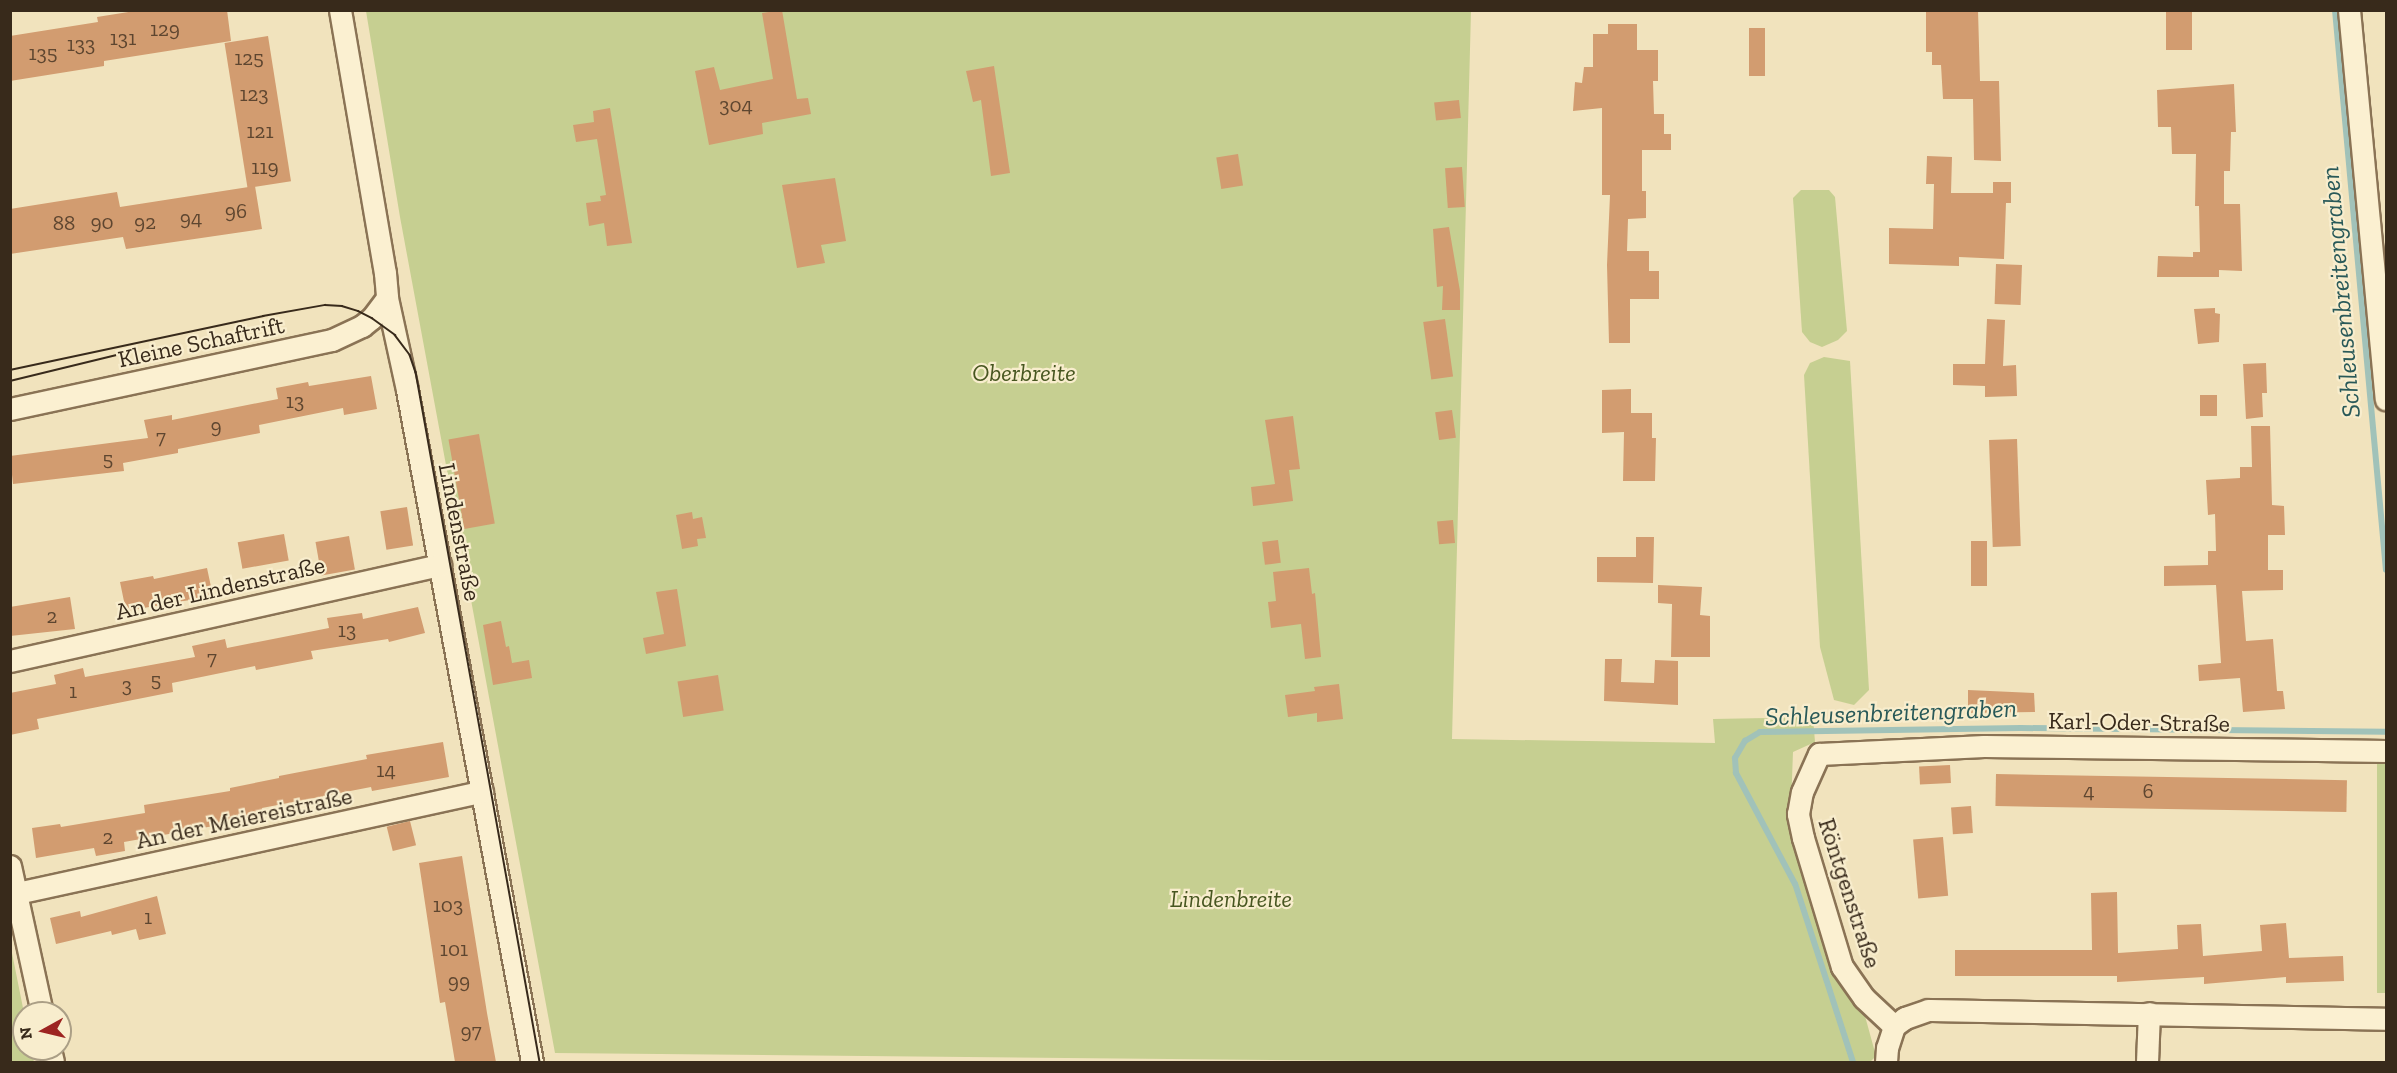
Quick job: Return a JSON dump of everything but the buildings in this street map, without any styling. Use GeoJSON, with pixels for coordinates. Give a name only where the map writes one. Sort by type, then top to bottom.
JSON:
{"type":"FeatureCollection","features":[{"type":"Feature","properties":{"kind":"street","name":"Lindenstraße"},"geometry":{"type":"LineString","coordinates":[[340,10],[385,273],[387,298],[440,565],[532,1062]]}},
{"type":"Feature","properties":{"kind":"street"},"geometry":{"type":"LineString","coordinates":[[2349,10],[2380,261],[2386,399]]}},
{"type":"Feature","properties":{"kind":"street","name":"Kleine Schaftrift"},"geometry":{"type":"LineString","coordinates":[[10,409],[332,340],[362,326],[372,318],[387,298]]}},
{"type":"Feature","properties":{"kind":"street","name":"An der Lindenstraße"},"geometry":{"type":"LineString","coordinates":[[10,661],[440,565]]}},
{"type":"Feature","properties":{"kind":"street","name":"Karl-Oder-Straße"},"geometry":{"type":"LineString","coordinates":[[1819,754],[1984,746],[2385,751]]}},
{"type":"Feature","properties":{"kind":"street","name":"Röntgenstraße"},"geometry":{"type":"LineString","coordinates":[[1819,754],[1802,792],[1798,814],[1803,838],[1842,967],[1864,998],[1894,1026]]}},
{"type":"Feature","properties":{"kind":"street","name":"An der Meiereistraße"},"geometry":{"type":"LineString","coordinates":[[17,893],[482,792]]}},
{"type":"Feature","properties":{"kind":"street"},"geometry":{"type":"LineString","coordinates":[[10,866],[40,1001]]}},
{"type":"Feature","properties":{"kind":"street"},"geometry":{"type":"LineString","coordinates":[[1886,1062],[1887,1048],[1894,1026],[1905,1018],[1928,1010],[2386,1019]]}},
{"type":"Feature","properties":{"kind":"street"},"geometry":{"type":"LineString","coordinates":[[2147,1062],[2149,1013]]}},
{"type":"Feature","properties":{"kind":"green space","name":"Oberbreite"},"geometry":{"type":"Polygon","coordinates":[[[366,11],[1471,11],[1452,739],[1715,743],[1713,719],[1813,717],[1815,742],[1793,752],[1790,832],[1837,969],[1865,1016],[1876,1056],[1870,1062],[1463,1062],[555,1053],[400,217],[366,11]]]}},
{"type":"Feature","properties":{"kind":"green space"},"geometry":{"type":"Polygon","coordinates":[[[1801,190],[1829,190],[1835,197],[1847,331],[1838,340],[1822,347],[1810,342],[1802,332],[1793,198],[1801,190]]]}},
{"type":"Feature","properties":{"kind":"green space"},"geometry":{"type":"Polygon","coordinates":[[[1824,357],[1850,361],[1869,690],[1854,705],[1834,700],[1820,647],[1804,375],[1810,363],[1824,357]]]}},
{"type":"Feature","properties":{"kind":"green space"},"geometry":{"type":"Polygon","coordinates":[[[2377,762],[2386,762],[2386,993],[2377,993],[2377,762]]]}},
{"type":"Feature","properties":{"kind":"green space"},"geometry":{"type":"Polygon","coordinates":[[[10,943],[22,1001],[12,1001],[12,1061],[34,1062],[11,1062],[10,943]]]}},
{"type":"Feature","properties":{"kind":"waterway","name":"Schleusenbreitengraben"},"geometry":{"type":"LineString","coordinates":[[2335,10],[2386,570]]}},
{"type":"Feature","properties":{"kind":"waterway","name":"Schleusenbreitengraben"},"geometry":{"type":"LineString","coordinates":[[1853,1062],[1795,884],[1736,773],[1735,758],[1745,741],[1760,732],[2021,728],[2386,732]]}},
{"type":"Feature","properties":{"kind":"tram line"},"geometry":{"type":"LineString","coordinates":[[10,370],[325,305],[342,306],[358,311],[395,335],[410,355],[416,372],[540,1062]]}},
{"type":"Feature","properties":{"kind":"tram line"},"geometry":{"type":"LineString","coordinates":[[10,381],[129,352]]}},
{"type":"Feature","properties":{"kind":"park label","name":"Lindenbreite"},"geometry":{"type":"Point","coordinates":[1231,899]}}]}
